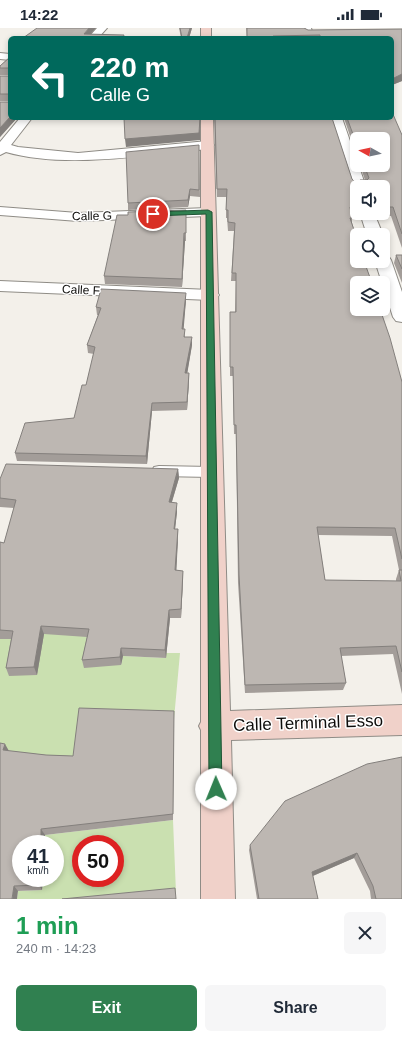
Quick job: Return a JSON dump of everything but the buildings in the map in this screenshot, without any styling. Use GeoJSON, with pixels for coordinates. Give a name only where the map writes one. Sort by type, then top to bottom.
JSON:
{"type":"FeatureCollection","features":[{"type":"Feature","properties":{"kind":"main road"},"geometry":{"type":"LineString","coordinates":[[207,120],[214,726],[218,899]]}},
{"type":"Feature","properties":{"kind":"main road","name":"Calle Terminal Esso"},"geometry":{"type":"LineString","coordinates":[[214,726],[402,720]]}},
{"type":"Feature","properties":{"kind":"street"},"geometry":{"type":"LineString","coordinates":[[95,36],[102,28]]}},
{"type":"Feature","properties":{"kind":"street"},"geometry":{"type":"LineString","coordinates":[[1,148],[24,120]]}},
{"type":"Feature","properties":{"kind":"street"},"geometry":{"type":"LineString","coordinates":[[337,120],[357,180]]}},
{"type":"Feature","properties":{"kind":"street"},"geometry":{"type":"LineString","coordinates":[[1,148],[17,152],[78,157],[208,145]]}},
{"type":"Feature","properties":{"kind":"street","name":"Calle G"},"geometry":{"type":"LineString","coordinates":[[0,211],[19,214],[78,216],[208,212]]}},
{"type":"Feature","properties":{"kind":"street"},"geometry":{"type":"LineString","coordinates":[[386,268],[402,317]]}},
{"type":"Feature","properties":{"kind":"street","name":"Calle F"},"geometry":{"type":"LineString","coordinates":[[0,286],[210,296]]}},
{"type":"Feature","properties":{"kind":"lane"},"geometry":{"type":"LineString","coordinates":[[142,470],[211,472]]}},
{"type":"Feature","properties":{"kind":"green space"},"geometry":{"type":"Polygon","coordinates":[[[47,614],[91,637],[121,665],[123,656],[166,658],[166,653],[180,653],[174,719],[81,716],[76,762],[0,750],[0,639],[16,639],[47,614]]]}},
{"type":"Feature","properties":{"kind":"green space"},"geometry":{"type":"Polygon","coordinates":[[[173,820],[176,893],[105,899],[17,899],[18,891],[42,890],[42,887],[64,887],[64,835],[45,835],[173,820]]]}},
{"type":"Feature","properties":{"kind":"route"},"geometry":{"type":"LineString","coordinates":[[153,214],[208,212],[216,789]]}}]}
